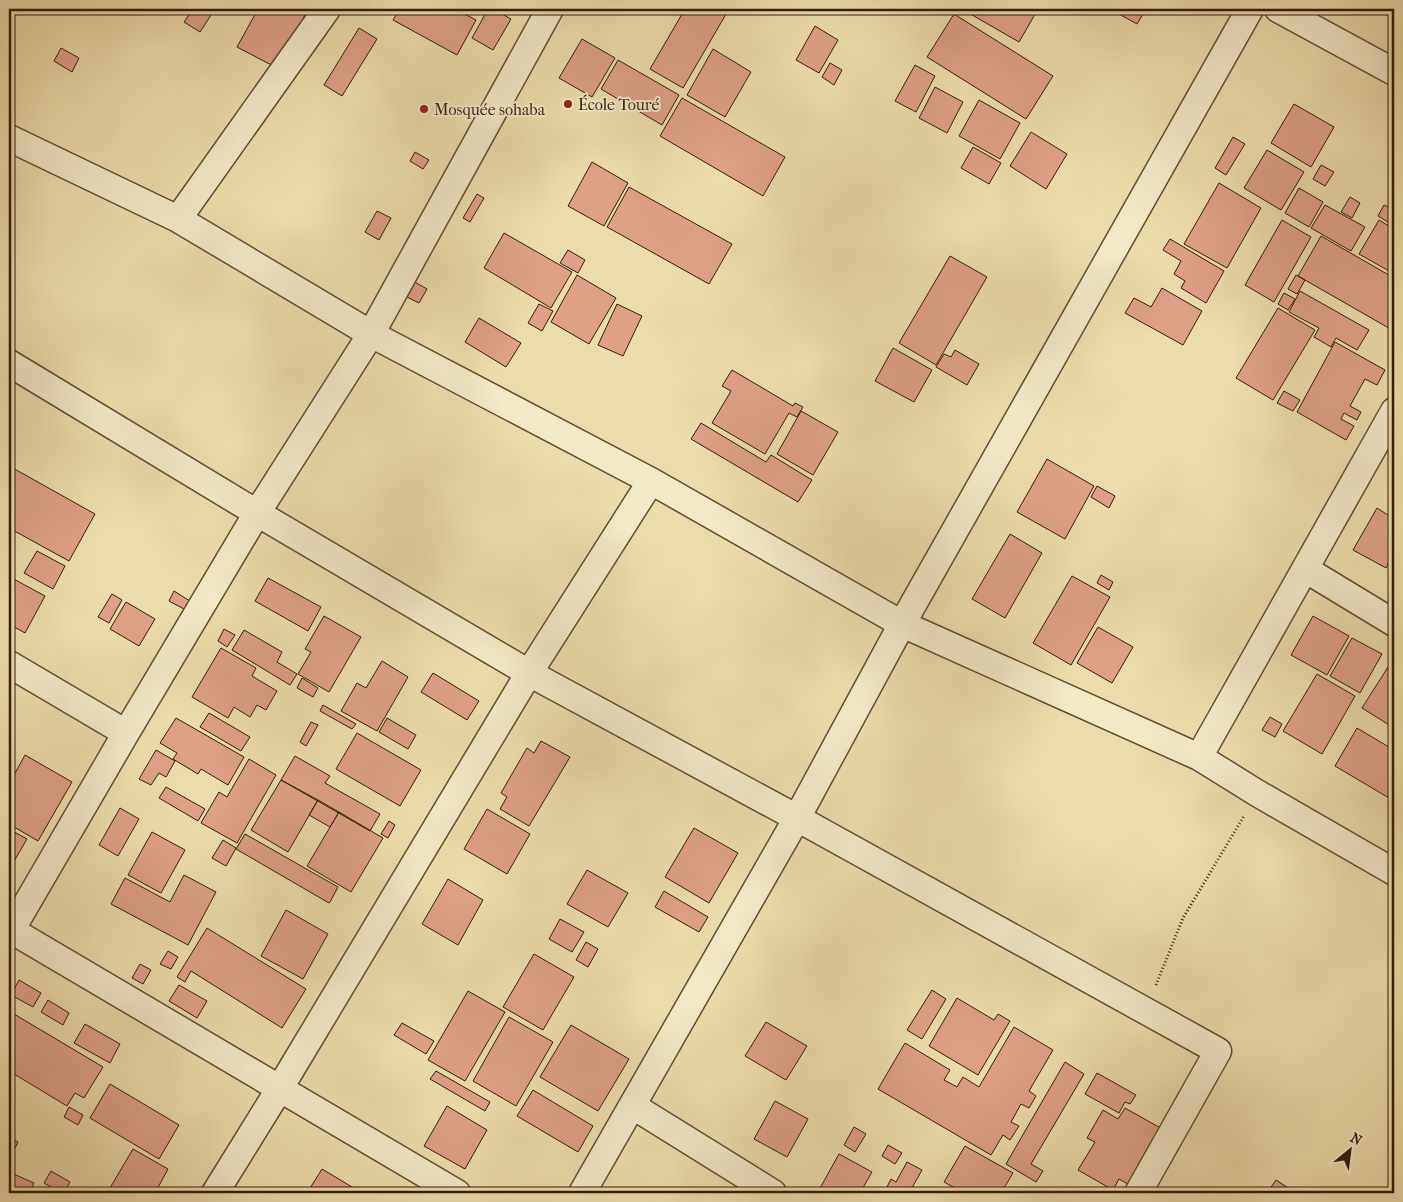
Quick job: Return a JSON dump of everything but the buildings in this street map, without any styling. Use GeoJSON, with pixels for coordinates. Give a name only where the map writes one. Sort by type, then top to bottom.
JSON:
{"type":"FeatureCollection","features":[{"type":"Feature","properties":{"kind":"street"},"geometry":{"type":"LineString","coordinates":[[178,219],[327,9]]}},
{"type":"Feature","properties":{"kind":"street"},"geometry":{"type":"LineString","coordinates":[[457,1193],[10,932],[257,513],[371,334],[550,9]]}},
{"type":"Feature","properties":{"kind":"street"},"geometry":{"type":"LineString","coordinates":[[582,1193],[797,818],[902,624],[1250,9]]}},
{"type":"Feature","properties":{"kind":"street"},"geometry":{"type":"LineString","coordinates":[[1278,9],[1394,72]]}},
{"type":"Feature","properties":{"kind":"street"},"geometry":{"type":"LineString","coordinates":[[9,138],[178,219],[371,334],[650,481],[902,624],[1199,757],[1257,793],[1394,872]]}},
{"type":"Feature","properties":{"kind":"street"},"geometry":{"type":"LineString","coordinates":[[9,363],[257,513],[529,673],[797,818],[1218,1051],[1138,1193]]}},
{"type":"Feature","properties":{"kind":"street"},"geometry":{"type":"LineString","coordinates":[[1199,757],[1394,411]]}},
{"type":"Feature","properties":{"kind":"street"},"geometry":{"type":"LineString","coordinates":[[215,1193],[529,673],[650,481]]}},
{"type":"Feature","properties":{"kind":"street"},"geometry":{"type":"LineString","coordinates":[[1306,569],[1394,623]]}},
{"type":"Feature","properties":{"kind":"street"},"geometry":{"type":"LineString","coordinates":[[9,664],[126,733]]}},
{"type":"Feature","properties":{"kind":"street"},"geometry":{"type":"LineString","coordinates":[[632,1106],[773,1193]]}},
{"type":"Feature","properties":{"kind":"path"},"geometry":{"type":"LineString","coordinates":[[1145,1011],[1183,918],[1257,793]]}},
{"type":"Feature","properties":{"kind":"place","name":"École Touré"},"geometry":{"type":"Point","coordinates":[568,104]}},
{"type":"Feature","properties":{"kind":"place","name":"Mosquée sohaba"},"geometry":{"type":"Point","coordinates":[424,109]}}]}
